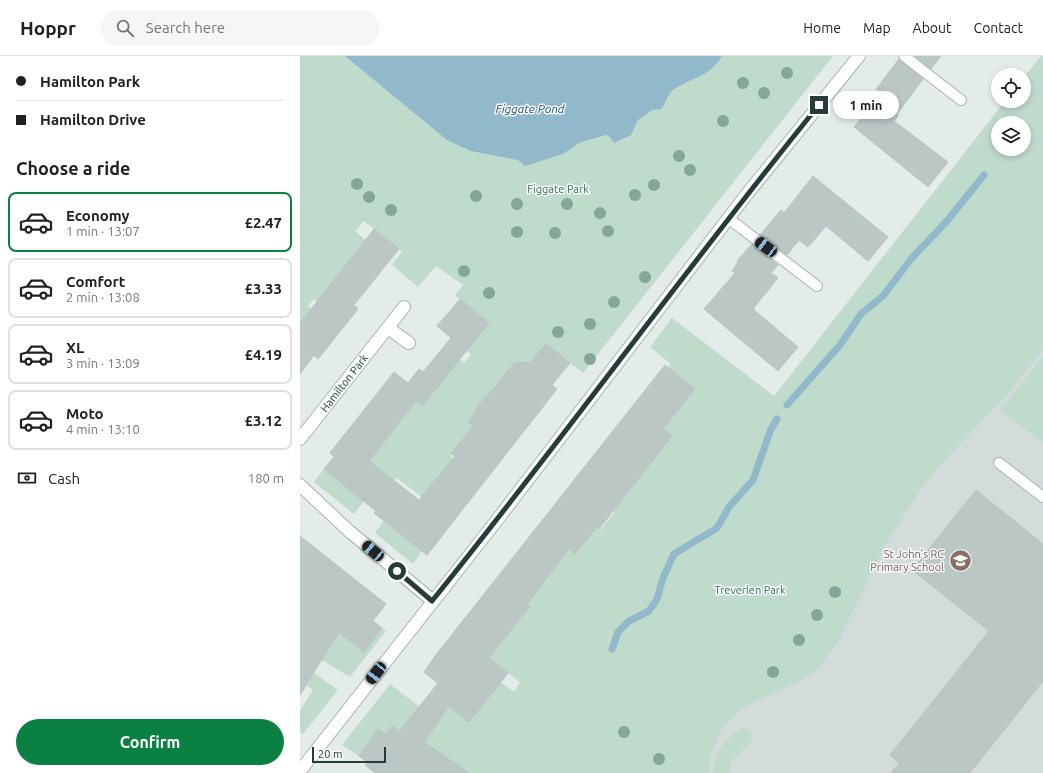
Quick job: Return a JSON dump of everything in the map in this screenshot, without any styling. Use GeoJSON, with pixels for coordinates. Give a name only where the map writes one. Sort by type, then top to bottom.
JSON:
{"type":"FeatureCollection","features":[{"type":"Feature","properties":{"kind":"street"},"geometry":{"type":"LineString","coordinates":[[300,771],[620,362],[728,218],[859,56]]}},
{"type":"Feature","properties":{"kind":"street","name":"Hamilton Park"},"geometry":{"type":"LineString","coordinates":[[300,439],[404,307]]}},
{"type":"Feature","properties":{"kind":"street"},"geometry":{"type":"LineString","coordinates":[[388,328],[409,343]]}},
{"type":"Feature","properties":{"kind":"street"},"geometry":{"type":"LineString","coordinates":[[300,485],[349,531],[432,601]]}},
{"type":"Feature","properties":{"kind":"lane"},"geometry":{"type":"LineString","coordinates":[[904,56],[961,100]]}},
{"type":"Feature","properties":{"kind":"lane"},"geometry":{"type":"LineString","coordinates":[[728,218],[817,286]]}},
{"type":"Feature","properties":{"kind":"lane"},"geometry":{"type":"LineString","coordinates":[[999,463],[1043,497]]}},
{"type":"Feature","properties":{"kind":"shaded area","name":"St John's RC Primary School"},"geometry":{"type":"Polygon","coordinates":[[[1043,350],[1043,773],[710,773],[711,755],[722,729],[744,707],[795,684],[861,594],[885,546],[919,493],[937,469],[1009,393],[1043,350]]]}},
{"type":"Feature","properties":{"kind":"green space","name":"Figgate Park"},"geometry":{"type":"Polygon","coordinates":[[[300,56],[833,56],[583,373],[570,363],[526,369],[519,363],[514,363],[509,368],[509,390],[497,382],[468,422],[473,426],[451,454],[450,456],[453,458],[422,497],[397,478],[365,500],[354,514],[314,482],[324,469],[348,488],[416,401],[422,406],[459,359],[464,363],[471,354],[466,350],[488,323],[455,295],[463,285],[436,266],[418,287],[392,265],[402,252],[364,221],[355,231],[366,240],[348,262],[372,282],[317,301],[314,299],[308,306],[311,309],[300,323],[300,56]]]}},
{"type":"Feature","properties":{"kind":"green space","name":"Treverlen Park"},"geometry":{"type":"Polygon","coordinates":[[[1041,56],[1043,56],[1043,350],[1009,393],[937,469],[919,493],[885,546],[838,642],[819,668],[795,684],[744,707],[722,729],[711,755],[710,773],[433,773],[444,756],[392,726],[386,735],[378,729],[359,756],[342,745],[390,684],[438,721],[449,706],[469,722],[481,707],[487,672],[514,692],[520,682],[489,658],[530,606],[526,603],[569,549],[575,554],[580,548],[590,522],[600,530],[614,513],[611,510],[672,436],[638,409],[648,396],[673,417],[695,389],[668,367],[671,364],[650,347],[672,318],[774,396],[991,119],[991,156],[1031,156],[1031,116],[993,116],[1000,108],[1031,108],[1031,68],[1041,56]]]}},
{"type":"Feature","properties":{"kind":"green space"},"geometry":{"type":"Polygon","coordinates":[[[1043,356],[1043,443],[1000,410],[1043,356]]]}},
{"type":"Feature","properties":{"kind":"green space"},"geometry":{"type":"Polygon","coordinates":[[[384,521],[422,551],[413,564],[375,533],[384,521]]]}},
{"type":"Feature","properties":{"kind":"green space"},"geometry":{"type":"Polygon","coordinates":[[[300,613],[328,624],[364,652],[382,628],[386,631],[350,677],[300,647],[300,613]]]}},
{"type":"Feature","properties":{"kind":"green space"},"geometry":{"type":"Polygon","coordinates":[[[314,673],[338,690],[303,734],[300,732],[300,710],[313,690],[306,685],[314,673]]]}},
{"type":"Feature","properties":{"kind":"green space"},"geometry":{"type":"Polygon","coordinates":[[[742,727],[752,732],[752,740],[731,762],[729,773],[713,773],[715,758],[718,752],[742,727]]]}},
{"type":"Feature","properties":{"kind":"water","name":"Figgate Pond"},"geometry":{"type":"Polygon","coordinates":[[[345,56],[722,56],[712,69],[673,90],[661,109],[652,110],[638,120],[631,135],[614,143],[609,136],[605,135],[579,143],[563,154],[525,166],[518,160],[471,151],[447,140],[345,56]]]}},
{"type":"Feature","properties":{"kind":"building"},"geometry":{"type":"Polygon","coordinates":[[[915,56],[941,56],[931,69],[915,56]]]}},
{"type":"Feature","properties":{"kind":"building"},"geometry":{"type":"Polygon","coordinates":[[[899,59],[923,79],[897,114],[898,116],[894,121],[948,162],[928,187],[854,127],[881,92],[876,89],[899,59]]]}},
{"type":"Feature","properties":{"kind":"building"},"geometry":{"type":"Polygon","coordinates":[[[813,176],[888,237],[868,261],[826,226],[808,247],[799,240],[787,255],[760,235],[781,210],[784,213],[813,176]]]}},
{"type":"Feature","properties":{"kind":"building"},"geometry":{"type":"Polygon","coordinates":[[[374,229],[399,249],[354,305],[358,309],[318,359],[314,355],[300,374],[300,323],[374,229]]]}},
{"type":"Feature","properties":{"kind":"building"},"geometry":{"type":"Polygon","coordinates":[[[752,244],[778,265],[771,273],[778,278],[753,309],[798,347],[778,371],[704,309],[735,273],[732,271],[738,262],[737,261],[752,244]]]}},
{"type":"Feature","properties":{"kind":"building"},"geometry":{"type":"Polygon","coordinates":[[[460,299],[489,323],[422,406],[416,401],[369,461],[419,500],[455,456],[451,454],[473,426],[468,422],[477,410],[476,409],[514,363],[531,362],[546,344],[570,363],[552,385],[557,389],[427,555],[374,513],[376,511],[324,469],[334,457],[330,453],[394,372],[408,383],[419,369],[423,372],[451,338],[437,326],[460,299]]]}},
{"type":"Feature","properties":{"kind":"building"},"geometry":{"type":"Polygon","coordinates":[[[665,365],[695,389],[663,429],[672,436],[599,529],[597,527],[575,554],[569,549],[527,604],[530,606],[489,658],[508,673],[469,722],[449,706],[424,742],[469,773],[375,773],[365,765],[367,762],[359,756],[378,729],[386,735],[392,726],[400,731],[438,683],[424,672],[435,656],[665,365]]]}},
{"type":"Feature","properties":{"kind":"building"},"geometry":{"type":"Polygon","coordinates":[[[976,490],[1043,544],[1043,681],[970,773],[891,773],[899,763],[890,755],[989,631],[912,570],[976,490]]]}},
{"type":"Feature","properties":{"kind":"building"},"geometry":{"type":"Polygon","coordinates":[[[300,536],[386,604],[373,621],[382,628],[364,652],[339,632],[300,695],[300,536]]]}},
{"type":"Feature","properties":{"kind":"waterway"},"geometry":{"type":"LineString","coordinates":[[787,405],[840,345],[861,314],[883,296],[911,259],[947,221],[984,175]]}},
{"type":"Feature","properties":{"kind":"waterway"},"geometry":{"type":"LineString","coordinates":[[612,649],[618,632],[629,621],[649,611],[657,599],[663,578],[674,554],[717,528],[729,507],[753,480],[771,429],[777,419]]}},
{"type":"Feature","properties":{"kind":"place","name":"St John's RC Primary School"},"geometry":{"type":"Point","coordinates":[960,560]}},
{"type":"Feature","properties":{"kind":"route"},"geometry":{"type":"LineString","coordinates":[[397,571],[432,601],[615,368],[684,275],[747,194],[819,105]]}}]}
